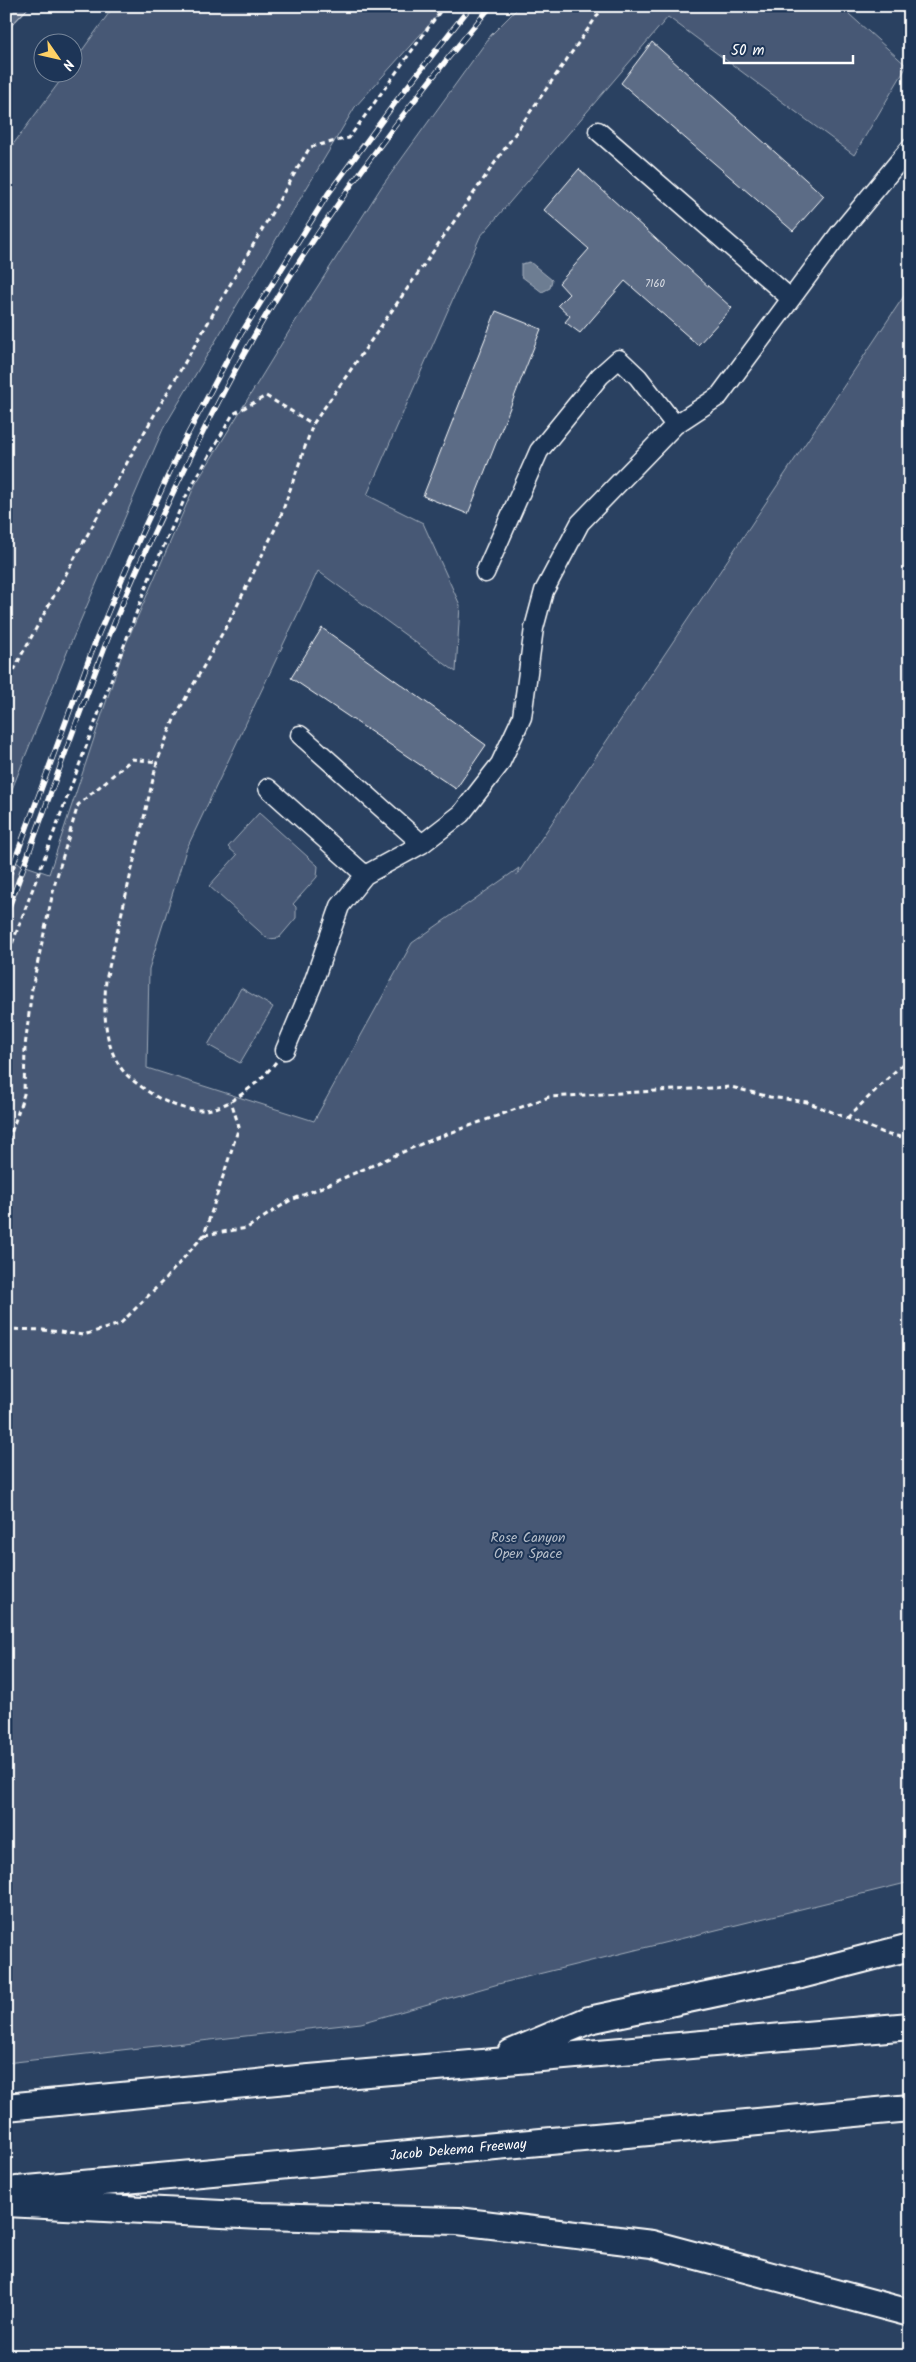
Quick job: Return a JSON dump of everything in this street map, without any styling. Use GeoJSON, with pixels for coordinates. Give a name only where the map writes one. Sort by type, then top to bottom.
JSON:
{"type":"FeatureCollection","features":[{"type":"Feature","properties":{"kind":"highway"},"geometry":{"type":"LineString","coordinates":[[489,2062],[589,2020],[801,1975],[910,1947]]}},
{"type":"Feature","properties":{"kind":"highway"},"geometry":{"type":"LineString","coordinates":[[6,2107],[489,2062],[910,2026]]}},
{"type":"Feature","properties":{"kind":"highway","name":"Jacob Dekema Freeway"},"geometry":{"type":"LineString","coordinates":[[6,2192],[910,2108]]}},
{"type":"Feature","properties":{"kind":"highway"},"geometry":{"type":"LineString","coordinates":[[6,2203],[261,2216],[458,2222],[652,2244],[910,2313]]}},
{"type":"Feature","properties":{"kind":"lane"},"geometry":{"type":"LineString","coordinates":[[598,131],[790,298]]}},
{"type":"Feature","properties":{"kind":"lane"},"geometry":{"type":"LineString","coordinates":[[285,1050],[312,986],[340,906],[365,875],[422,844],[461,814],[500,764],[522,717],[534,628],[544,591],[580,523],[676,425],[720,396],[790,298],[839,234],[910,148]]}},
{"type":"Feature","properties":{"kind":"lane"},"geometry":{"type":"LineString","coordinates":[[485,573],[540,451],[600,376],[619,359],[638,377],[676,425]]}},
{"type":"Feature","properties":{"kind":"lane"},"geometry":{"type":"LineString","coordinates":[[300,735],[422,844]]}},
{"type":"Feature","properties":{"kind":"lane"},"geometry":{"type":"LineString","coordinates":[[268,788],[365,875]]}},
{"type":"Feature","properties":{"kind":"path"},"geometry":{"type":"LineString","coordinates":[[6,687],[22,654],[134,450],[310,147],[349,138],[444,6]]}},
{"type":"Feature","properties":{"kind":"path"},"geometry":{"type":"LineString","coordinates":[[285,1050],[259,1082],[231,1100],[205,1110],[178,1107],[162,1101],[130,1079],[119,1065],[109,1040],[104,1007],[106,980],[157,762],[175,717],[232,618],[279,521],[313,424],[604,6]]}},
{"type":"Feature","properties":{"kind":"path"},"geometry":{"type":"LineString","coordinates":[[6,960],[149,579],[185,498],[233,414],[266,396],[313,424]]}},
{"type":"Feature","properties":{"kind":"path"},"geometry":{"type":"LineString","coordinates":[[6,1149],[24,1094],[25,1047],[32,988],[55,883],[78,805],[132,759],[157,762]]}},
{"type":"Feature","properties":{"kind":"path"},"geometry":{"type":"LineString","coordinates":[[846,1118],[910,1057]]}},
{"type":"Feature","properties":{"kind":"path"},"geometry":{"type":"LineString","coordinates":[[204,1235],[248,1228],[290,1201],[428,1141],[549,1097],[731,1087],[770,1097],[807,1102],[889,1135],[910,1138]]}},
{"type":"Feature","properties":{"kind":"path"},"geometry":{"type":"LineString","coordinates":[[6,1329],[43,1330],[83,1335],[120,1324],[165,1279],[204,1235],[239,1127],[231,1100]]}},
{"type":"Feature","properties":{"kind":"green space"},"geometry":{"type":"Polygon","coordinates":[[[114,6],[446,6],[355,107],[163,429],[70,645],[6,804],[6,154],[59,82],[82,82],[82,50],[114,6]]]}},
{"type":"Feature","properties":{"kind":"green space","name":"Rose Canyon Open Space"},"geometry":{"type":"Polygon","coordinates":[[[520,6],[840,6],[907,66],[854,155],[668,17],[480,237],[367,495],[423,523],[460,605],[456,672],[318,571],[186,850],[149,969],[147,1068],[314,1121],[412,943],[519,868],[517,875],[910,287],[910,1882],[502,1983],[361,2023],[6,2063],[6,859],[49,874],[124,648],[195,485],[293,325],[382,186],[491,35],[520,6]]]}},
{"type":"Feature","properties":{"kind":"green space"},"geometry":{"type":"Polygon","coordinates":[[[259,813],[318,866],[317,877],[293,904],[296,907],[296,918],[279,938],[268,939],[209,886],[237,855],[228,847],[259,813]]]}},
{"type":"Feature","properties":{"kind":"green space"},"geometry":{"type":"Polygon","coordinates":[[[241,988],[273,1007],[240,1063],[208,1045],[241,988]]]}},
{"type":"Feature","properties":{"kind":"shaded area"},"geometry":{"type":"Polygon","coordinates":[[[530,262],[552,280],[550,288],[542,292],[521,276],[521,264],[530,262]]]}},
{"type":"Feature","properties":{"kind":"building"},"geometry":{"type":"Polygon","coordinates":[[[6,6],[30,6],[6,31],[6,6]]]}},
{"type":"Feature","properties":{"kind":"building"},"geometry":{"type":"Polygon","coordinates":[[[652,42],[824,196],[793,231],[621,83],[652,42]]]}},
{"type":"Feature","properties":{"kind":"building"},"geometry":{"type":"Polygon","coordinates":[[[579,169],[732,308],[698,345],[625,281],[580,333],[565,322],[570,316],[558,305],[569,294],[559,283],[589,249],[544,210],[579,169]]]}},
{"type":"Feature","properties":{"kind":"building"},"geometry":{"type":"Polygon","coordinates":[[[496,311],[541,329],[468,514],[423,496],[496,311]]]}},
{"type":"Feature","properties":{"kind":"building"},"geometry":{"type":"Polygon","coordinates":[[[322,628],[486,745],[456,789],[291,678],[322,628]]]}},
{"type":"Feature","properties":{"kind":"railway"},"geometry":{"type":"LineString","coordinates":[[6,884],[96,640],[139,539],[184,441],[241,334],[328,194],[397,100],[471,6]]}},
{"type":"Feature","properties":{"kind":"railway"},"geometry":{"type":"LineString","coordinates":[[6,915],[118,613],[161,517],[224,391],[282,289],[347,191],[417,97],[491,6]]}}]}
